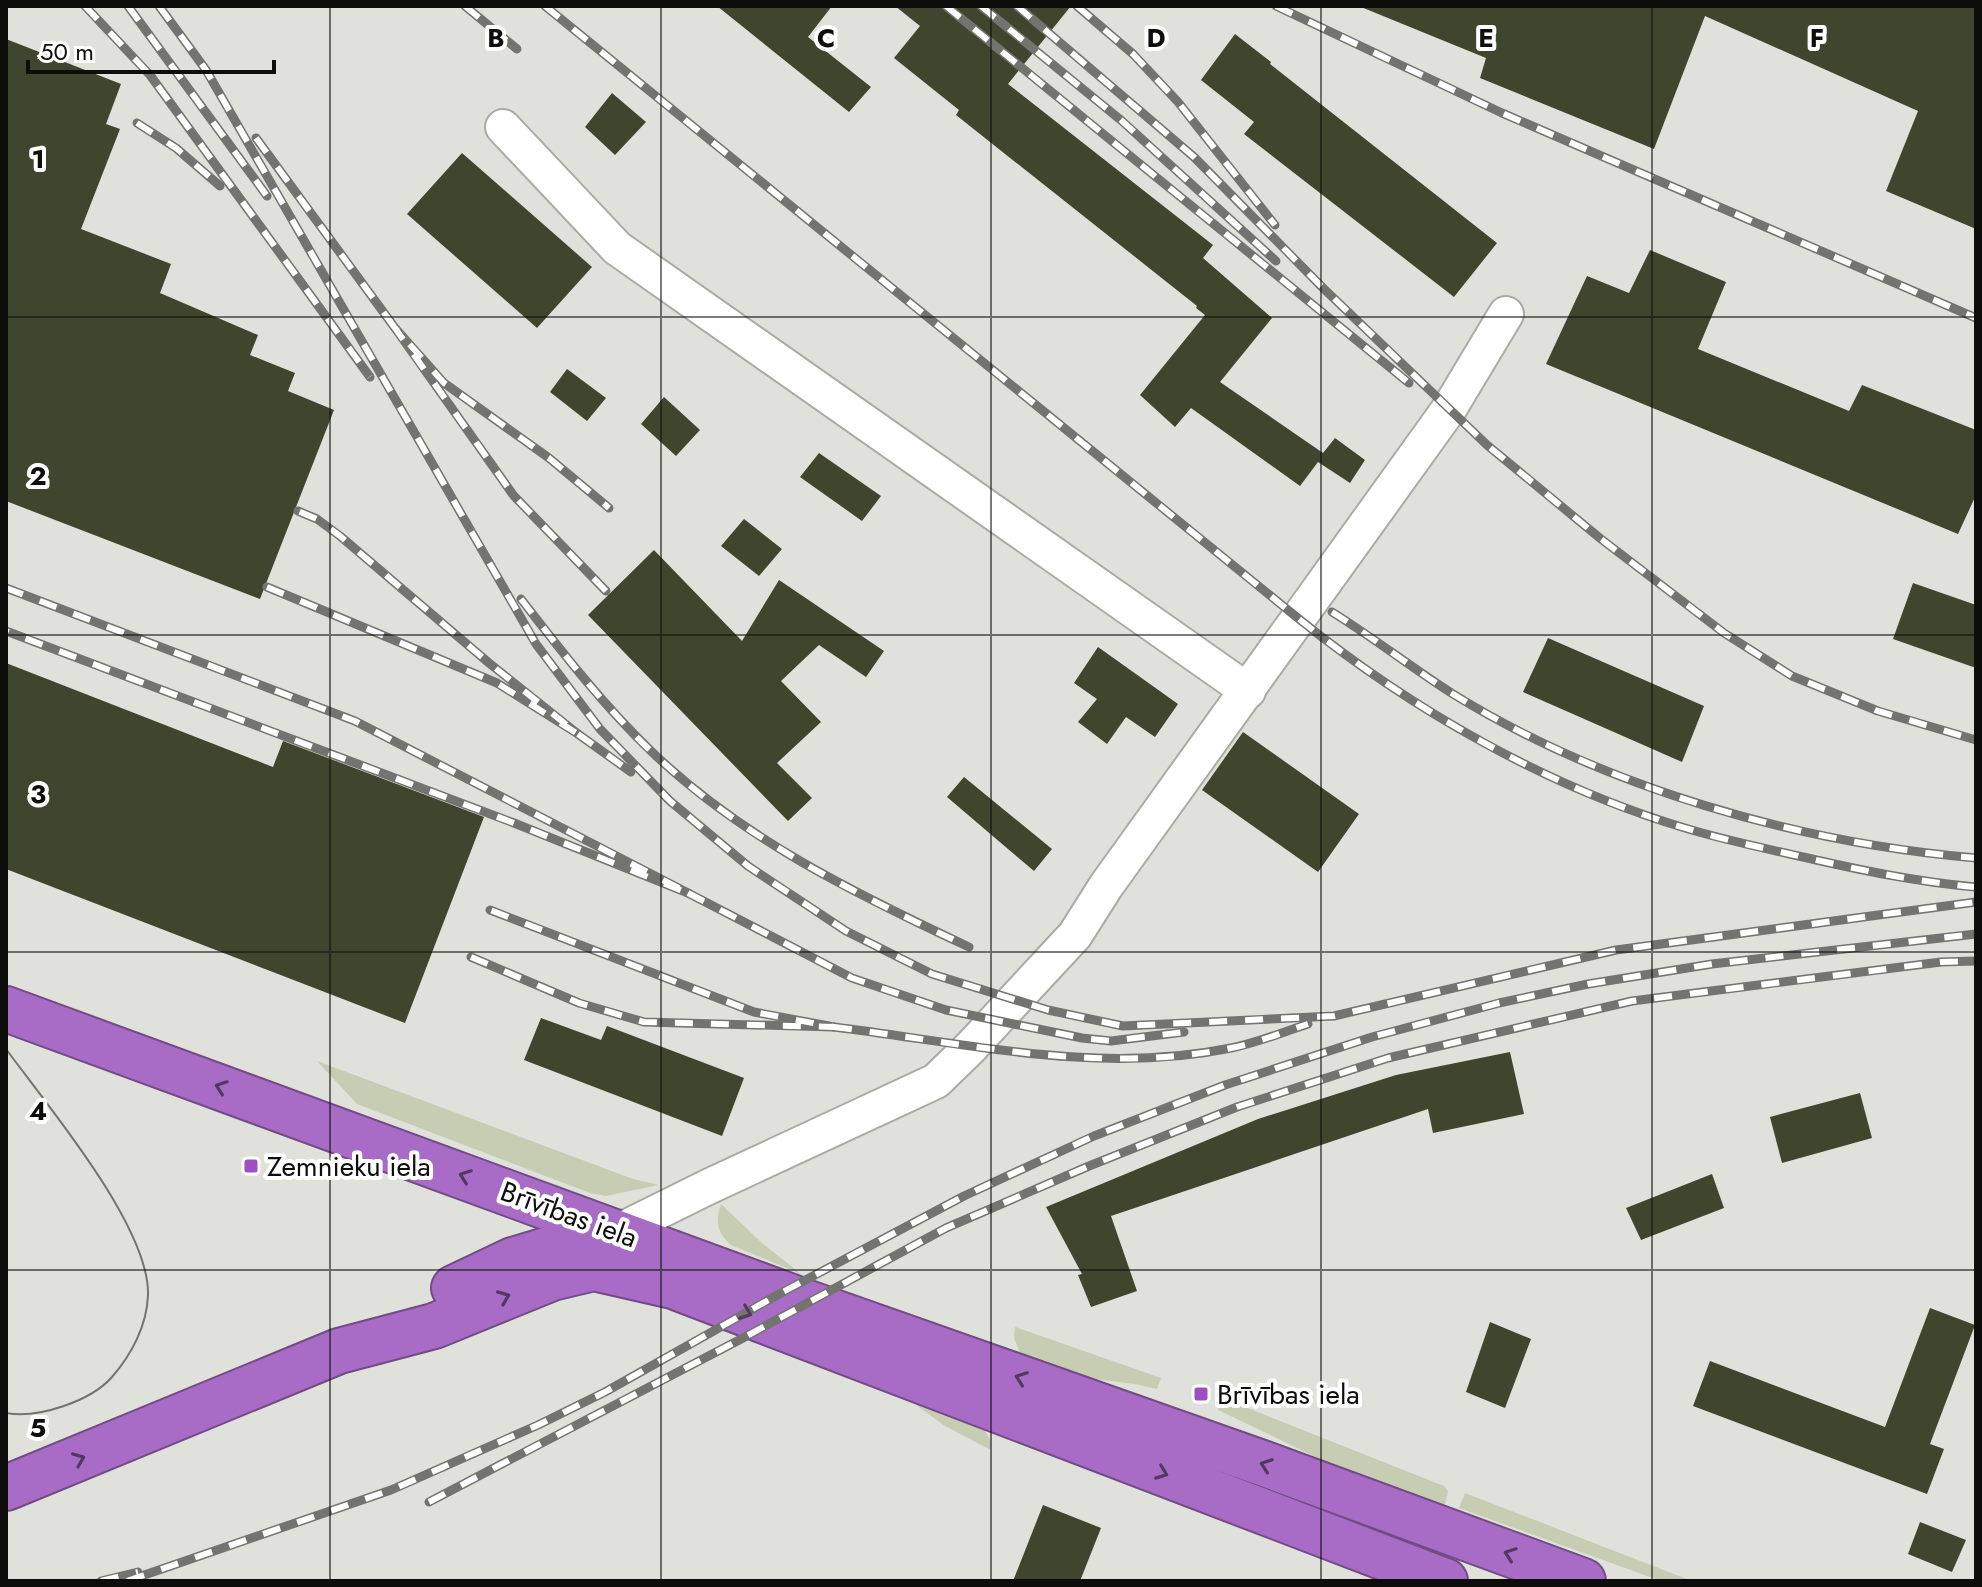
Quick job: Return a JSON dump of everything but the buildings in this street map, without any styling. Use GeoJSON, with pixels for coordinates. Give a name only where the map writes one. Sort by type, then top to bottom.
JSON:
{"type":"FeatureCollection","features":[{"type":"Feature","properties":{"kind":"highway","name":"Brīvības iela"},"geometry":{"type":"LineString","coordinates":[[6,1009],[1583,1581]]}},
{"type":"Feature","properties":{"kind":"highway"},"geometry":{"type":"LineString","coordinates":[[6,1488],[339,1351],[381,1321],[513,1260],[617,1232]]}},
{"type":"Feature","properties":{"kind":"highway","name":"Brīvības iela"},"geometry":{"type":"LineString","coordinates":[[339,1351],[434,1326],[552,1278],[594,1268],[673,1286],[1445,1581]]}},
{"type":"Feature","properties":{"kind":"street"},"geometry":{"type":"LineString","coordinates":[[503,127],[617,248],[1248,691]]}},
{"type":"Feature","properties":{"kind":"street"},"geometry":{"type":"LineString","coordinates":[[617,1232],[936,1081],[972,1046],[1075,935],[1106,886],[1449,409],[1506,314]]}},
{"type":"Feature","properties":{"kind":"green space"},"geometry":{"type":"Polygon","coordinates":[[[317,1061],[633,1179],[659,1185],[606,1196],[590,1193],[357,1104],[317,1061]]]}},
{"type":"Feature","properties":{"kind":"green space"},"geometry":{"type":"Polygon","coordinates":[[[721,1204],[801,1274],[731,1245],[718,1226],[721,1204]]]}},
{"type":"Feature","properties":{"kind":"green space"},"geometry":{"type":"Polygon","coordinates":[[[1015,1327],[1161,1378],[1157,1389],[1078,1377],[1022,1358],[1014,1338],[1015,1327]]]}},
{"type":"Feature","properties":{"kind":"green space"},"geometry":{"type":"Polygon","coordinates":[[[890,1386],[980,1423],[991,1441],[991,1450],[945,1426],[890,1386]]]}},
{"type":"Feature","properties":{"kind":"green space"},"geometry":{"type":"Polygon","coordinates":[[[1221,1400],[1444,1486],[1448,1491],[1445,1505],[1335,1466],[1218,1410],[1221,1400]]]}},
{"type":"Feature","properties":{"kind":"green space"},"geometry":{"type":"Polygon","coordinates":[[[1465,1493],[1692,1581],[1661,1581],[1459,1508],[1465,1493]]]}},
{"type":"Feature","properties":{"kind":"tram line"},"geometry":{"type":"LineString","coordinates":[[6,1049],[115,1202],[144,1267],[148,1295],[145,1317],[137,1339],[119,1368],[103,1386],[78,1401],[48,1411],[6,1413]]}},
{"type":"Feature","properties":{"kind":"railway"},"geometry":{"type":"LineString","coordinates":[[85,6],[150,75],[370,377]]}},
{"type":"Feature","properties":{"kind":"railway"},"geometry":{"type":"LineString","coordinates":[[128,6],[267,196]]}},
{"type":"Feature","properties":{"kind":"railway"},"geometry":{"type":"LineString","coordinates":[[159,6],[206,70],[536,644],[600,729],[670,801],[748,866],[846,931],[932,974],[1048,1010],[1123,1026],[1334,1016],[1616,950],[1976,902]]}},
{"type":"Feature","properties":{"kind":"railway"},"geometry":{"type":"LineString","coordinates":[[465,6],[517,49]]}},
{"type":"Feature","properties":{"kind":"railway"},"geometry":{"type":"LineString","coordinates":[[545,6],[1299,619],[1387,684],[1434,714],[1482,742],[1582,791],[1685,828],[1867,871],[1976,887]]}},
{"type":"Feature","properties":{"kind":"railway"},"geometry":{"type":"LineString","coordinates":[[946,6],[1409,383]]}},
{"type":"Feature","properties":{"kind":"railway"},"geometry":{"type":"LineString","coordinates":[[981,6],[1122,121],[1276,261]]}},
{"type":"Feature","properties":{"kind":"railway"},"geometry":{"type":"LineString","coordinates":[[1017,6],[1194,157],[1322,287],[1487,445],[1601,539],[1724,633],[1792,676],[1878,711],[1976,740]]}},
{"type":"Feature","properties":{"kind":"railway"},"geometry":{"type":"LineString","coordinates":[[1077,6],[1133,54],[1178,102],[1275,225]]}},
{"type":"Feature","properties":{"kind":"railway"},"geometry":{"type":"LineString","coordinates":[[1276,6],[1502,113],[1976,318]]}},
{"type":"Feature","properties":{"kind":"railway"},"geometry":{"type":"LineString","coordinates":[[137,123],[176,148],[220,186]]}},
{"type":"Feature","properties":{"kind":"railway"},"geometry":{"type":"LineString","coordinates":[[256,138],[395,328]]}},
{"type":"Feature","properties":{"kind":"railway"},"geometry":{"type":"LineString","coordinates":[[606,591],[514,496],[395,328],[444,383],[549,458],[609,508]]}},
{"type":"Feature","properties":{"kind":"railway"},"geometry":{"type":"LineString","coordinates":[[267,587],[497,683],[578,734],[340,536],[317,519],[298,511]]}},
{"type":"Feature","properties":{"kind":"railway"},"geometry":{"type":"LineString","coordinates":[[6,588],[355,721],[688,893],[514,823],[6,631]]}},
{"type":"Feature","properties":{"kind":"railway"},"geometry":{"type":"LineString","coordinates":[[521,599],[617,716],[652,752],[724,812],[843,885],[969,947]]}},
{"type":"Feature","properties":{"kind":"railway"},"geometry":{"type":"LineString","coordinates":[[1332,612],[1453,694],[1512,727],[1574,757],[1639,783],[1705,806],[1773,824],[1909,851],[1976,858]]}},
{"type":"Feature","properties":{"kind":"railway"},"geometry":{"type":"LineString","coordinates":[[578,734],[631,772]]}},
{"type":"Feature","properties":{"kind":"railway"},"geometry":{"type":"LineString","coordinates":[[688,893],[852,978],[946,1010],[1082,1038],[1111,1041],[1184,1032]]}},
{"type":"Feature","properties":{"kind":"railway"},"geometry":{"type":"LineString","coordinates":[[471,957],[579,1003],[644,1022],[834,1027],[754,1012],[490,910]]}},
{"type":"Feature","properties":{"kind":"railway"},"geometry":{"type":"LineString","coordinates":[[127,1581],[391,1490],[538,1425],[605,1392],[781,1293],[964,1196],[1094,1136],[1225,1085],[1372,1037],[1499,1003],[1588,984],[1712,964],[1976,934]]}},
{"type":"Feature","properties":{"kind":"railway"},"geometry":{"type":"LineString","coordinates":[[429,1502],[946,1228],[1237,1107],[1388,1058],[1632,1001],[1941,962],[1976,961]]}},
{"type":"Feature","properties":{"kind":"railway"},"geometry":{"type":"LineString","coordinates":[[834,1027],[1032,1054],[1132,1058],[1181,1056],[1231,1048],[1308,1024]]}},
{"type":"Feature","properties":{"kind":"railway"},"geometry":{"type":"LineString","coordinates":[[101,1581],[138,1572]]}},
{"type":"Feature","properties":{"kind":"place","name":"Zemnieku iela"},"geometry":{"type":"Point","coordinates":[251,1166]}},
{"type":"Feature","properties":{"kind":"place","name":"Brīvības iela"},"geometry":{"type":"Point","coordinates":[1201,1394]}}]}
